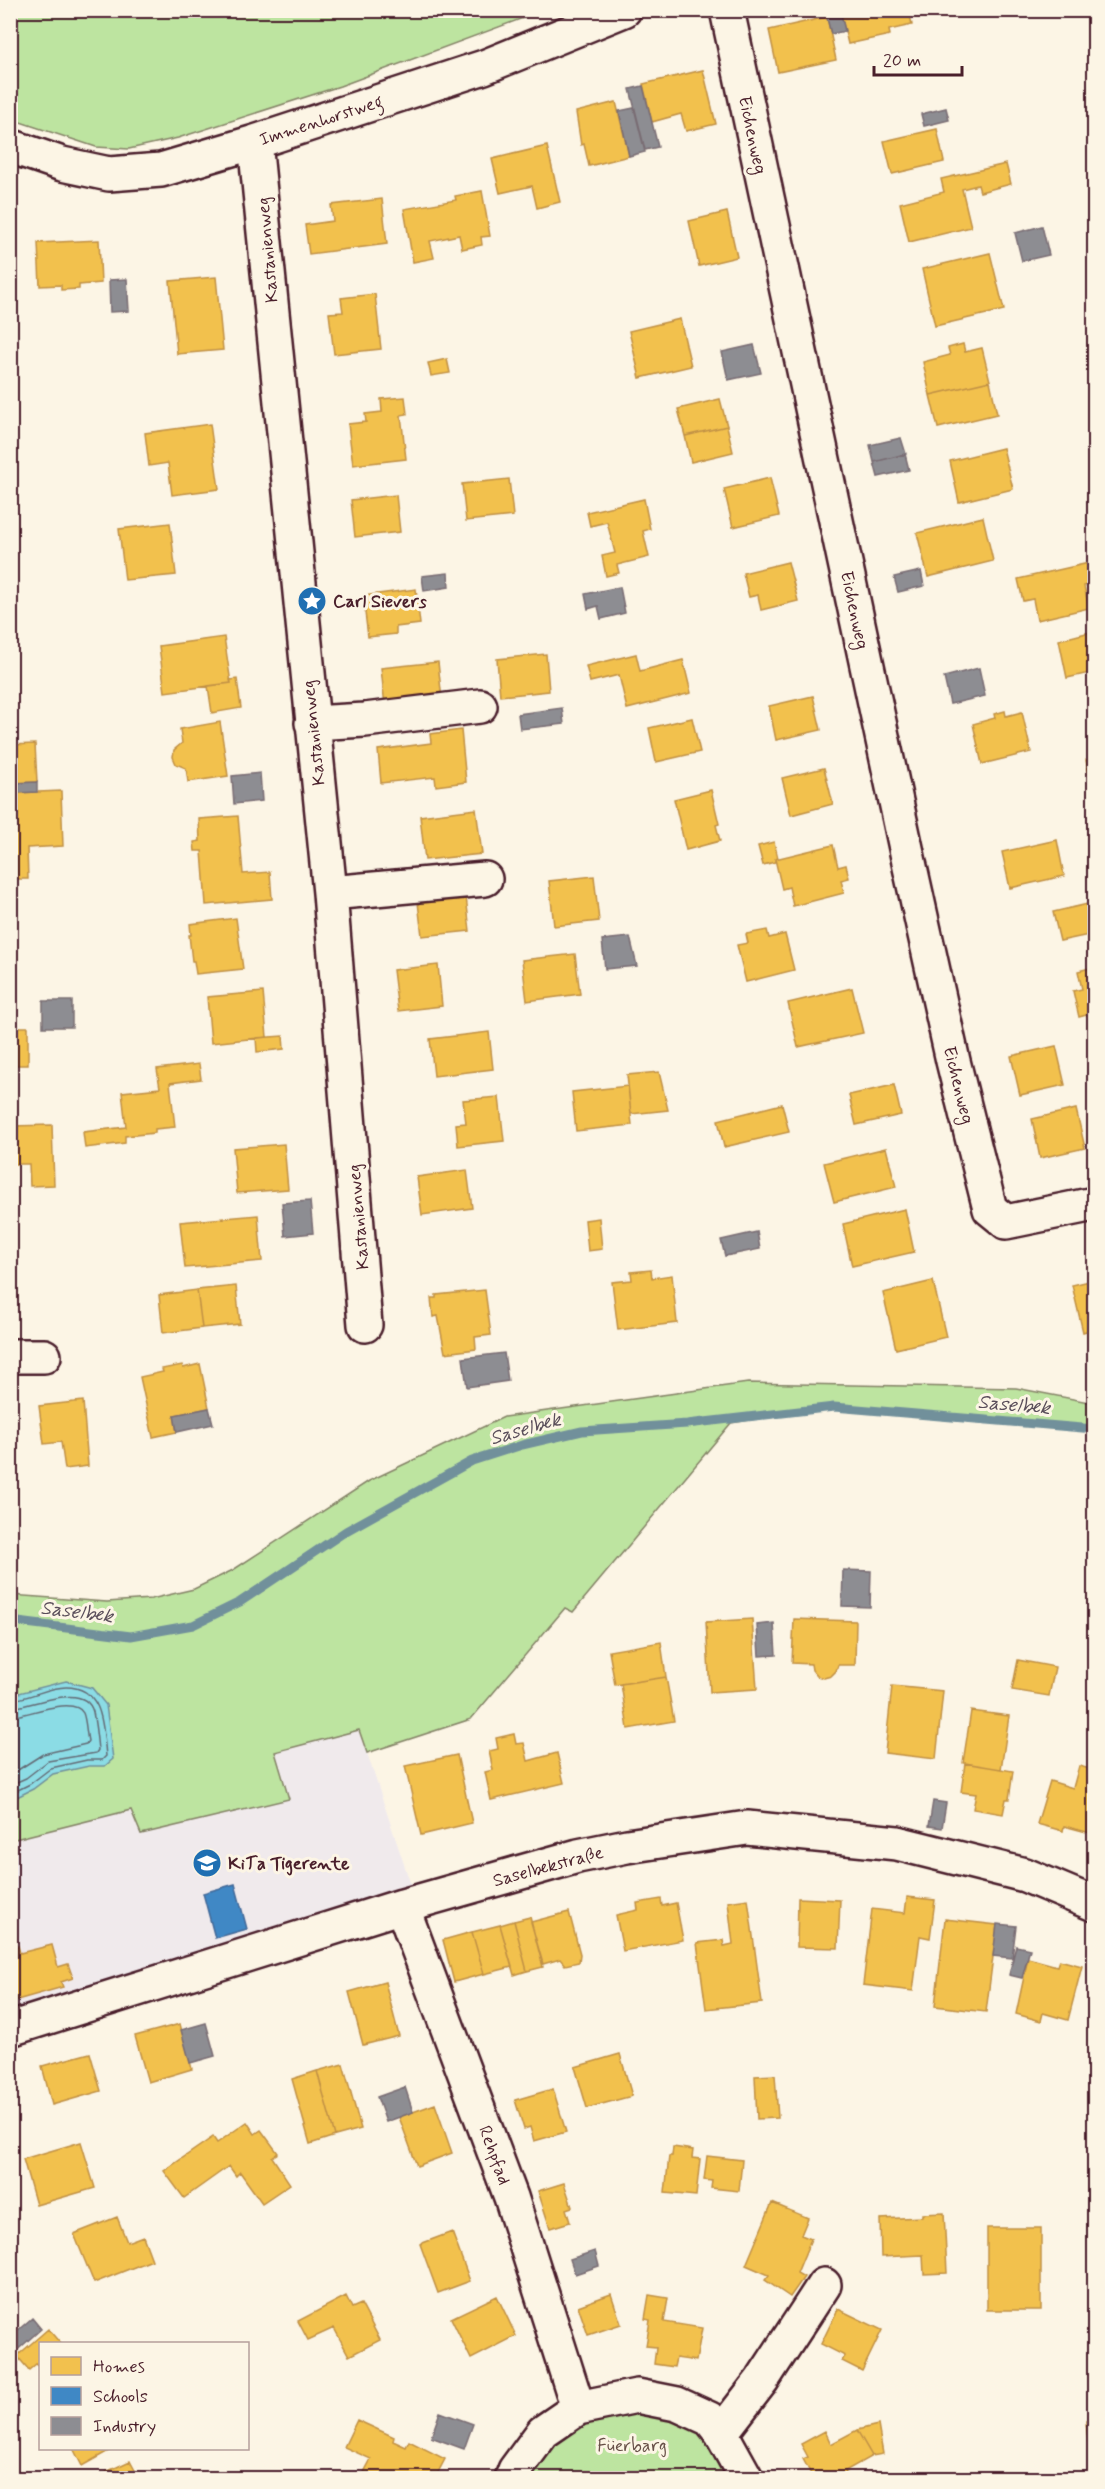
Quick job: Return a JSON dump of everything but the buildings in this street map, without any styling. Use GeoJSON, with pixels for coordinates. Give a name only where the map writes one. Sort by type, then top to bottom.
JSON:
{"type":"FeatureCollection","features":[{"type":"Feature","properties":{"kind":"street","name":"Immenhorstweg"},"geometry":{"type":"LineString","coordinates":[[10,146],[62,164],[109,174],[161,170],[255,142],[484,67],[624,10]]}},
{"type":"Feature","properties":{"kind":"street","name":"Eichenweg"},"geometry":{"type":"LineString","coordinates":[[727,10],[917,902],[990,1209],[1006,1222],[1095,1204]]}},
{"type":"Feature","properties":{"kind":"street","name":"Kastanienweg"},"geometry":{"type":"LineString","coordinates":[[255,142],[330,893],[365,1325]]}},
{"type":"Feature","properties":{"kind":"street"},"geometry":{"type":"LineString","coordinates":[[312,723],[365,720],[480,706]]}},
{"type":"Feature","properties":{"kind":"street"},"geometry":{"type":"LineString","coordinates":[[330,893],[485,879]]}},
{"type":"Feature","properties":{"kind":"street"},"geometry":{"type":"LineString","coordinates":[[10,1356],[44,1356]]}},
{"type":"Feature","properties":{"kind":"street","name":"Saselbekstraße"},"geometry":{"type":"LineString","coordinates":[[10,2029],[402,1906],[578,1856],[627,1846],[747,1828],[897,1843],[1025,1875],[1095,1904]]}},
{"type":"Feature","properties":{"kind":"street","name":"Rehpfad"},"geometry":{"type":"LineString","coordinates":[[402,1906],[510,2197],[578,2408]]}},
{"type":"Feature","properties":{"kind":"street"},"geometry":{"type":"LineString","coordinates":[[721,2433],[762,2380],[824,2285]]}},
{"type":"Feature","properties":{"kind":"street"},"geometry":{"type":"LineString","coordinates":[[512,2478],[515,2470],[543,2432],[578,2408],[637,2396],[677,2404],[710,2419],[721,2433],[746,2478]]}},
{"type":"Feature","properties":{"kind":"shaded area","name":"KiTa Tigerente"},"geometry":{"type":"Polygon","coordinates":[[[359,1729],[411,1885],[11,2012],[11,1840],[131,1810],[142,1834],[289,1798],[275,1752],[359,1729]]]}},
{"type":"Feature","properties":{"kind":"green space"},"geometry":{"type":"Polygon","coordinates":[[[11,10],[542,11],[340,86],[178,138],[129,149],[96,147],[11,119],[11,10]]]}},
{"type":"Feature","properties":{"kind":"green space"},"geometry":{"type":"Polygon","coordinates":[[[748,1383],[1016,1388],[1094,1403],[1094,1429],[834,1407],[731,1423],[573,1612],[565,1608],[471,1719],[367,1753],[359,1730],[275,1752],[289,1799],[141,1834],[131,1810],[11,1840],[11,1595],[107,1602],[151,1599],[194,1589],[233,1570],[369,1481],[504,1417],[748,1383]]]}},
{"type":"Feature","properties":{"kind":"green space","name":"Füerbarg"},"geometry":{"type":"Polygon","coordinates":[[[638,2409],[670,2417],[695,2429],[714,2448],[729,2478],[527,2478],[544,2452],[583,2421],[638,2409]]]}},
{"type":"Feature","properties":{"kind":"water"},"geometry":{"type":"Polygon","coordinates":[[[66,1681],[92,1688],[106,1705],[113,1759],[105,1766],[89,1766],[53,1774],[33,1789],[11,1800],[11,1695],[66,1681]]]}},
{"type":"Feature","properties":{"kind":"waterway","name":"Saselbek"},"geometry":{"type":"LineString","coordinates":[[10,1621],[131,1636],[193,1625],[240,1602],[346,1531],[472,1461],[522,1445],[582,1431],[687,1424],[834,1407],[1094,1429]]}},
{"type":"Feature","properties":{"kind":"place","name":"Carl Sievers"},"geometry":{"type":"Point","coordinates":[312,601]}},
{"type":"Feature","properties":{"kind":"place","name":"KiTa Tigerente"},"geometry":{"type":"Point","coordinates":[207,1863]}}]}
